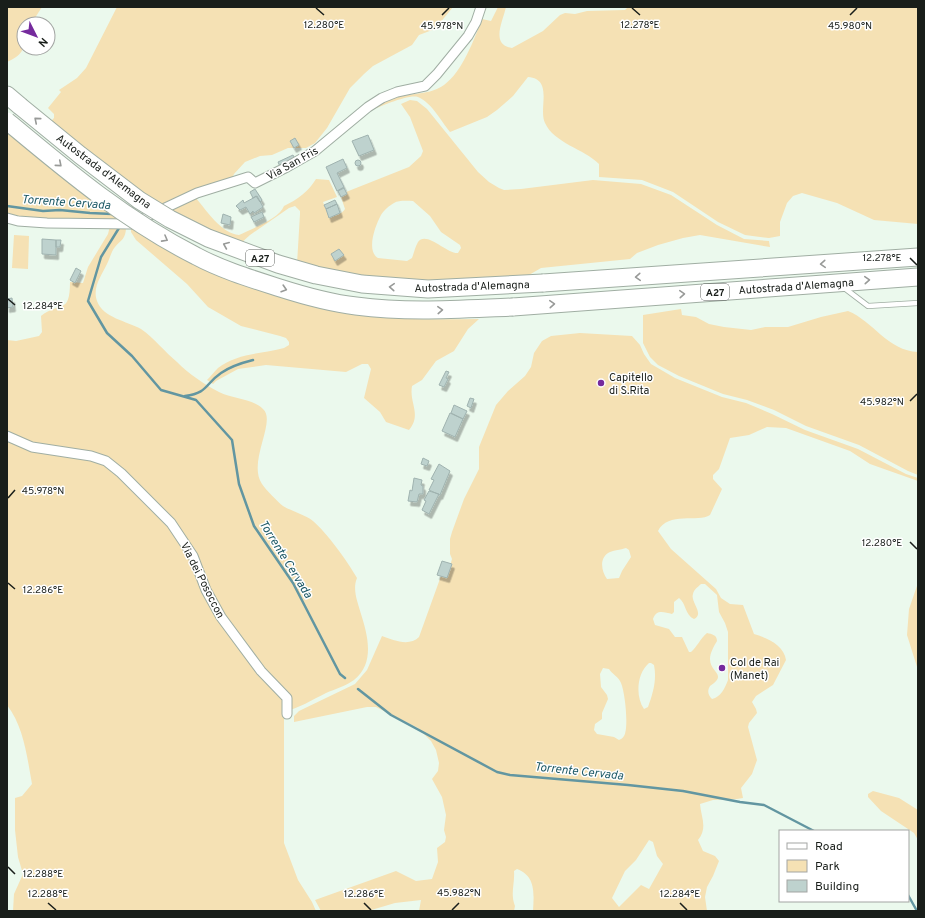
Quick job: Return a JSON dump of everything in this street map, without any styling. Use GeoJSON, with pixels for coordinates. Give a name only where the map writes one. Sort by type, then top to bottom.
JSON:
{"type":"FeatureCollection","features":[{"type":"Feature","properties":{"kind":"highway","name":"Autostrada d'Alemagna"},"geometry":{"type":"LineString","coordinates":[[7,95],[80,155],[146,204],[170,219],[208,238],[278,264],[316,275],[362,284],[428,289],[543,284],[918,257]]}},
{"type":"Feature","properties":{"kind":"highway","name":"Autostrada d'Alemagna"},"geometry":{"type":"LineString","coordinates":[[7,121],[66,170],[127,216],[197,257],[228,270],[307,296],[356,306],[426,311],[513,307],[918,277]]}},
{"type":"Feature","properties":{"kind":"street","name":"Via San Fris"},"geometry":{"type":"LineString","coordinates":[[7,218],[18,221],[47,223],[131,224],[197,193],[248,177],[255,183],[315,151],[368,107],[382,98],[397,92],[424,86],[437,74],[468,36],[476,22],[481,7]]}},
{"type":"Feature","properties":{"kind":"street","name":"Via dei Posoccon"},"geometry":{"type":"LineString","coordinates":[[7,436],[32,447],[92,456],[106,461],[121,473],[171,523],[193,556],[206,590],[221,617],[261,671],[287,698],[287,714]]}},
{"type":"Feature","properties":{"kind":"lane"},"geometry":{"type":"LineString","coordinates":[[837,282],[868,306],[918,303]]}},
{"type":"Feature","properties":{"kind":"green space"},"geometry":{"type":"Polygon","coordinates":[[[7,7],[42,7],[36,16],[16,16],[16,56],[18,56],[7,62],[7,7]]]}},
{"type":"Feature","properties":{"kind":"green space"},"geometry":{"type":"Polygon","coordinates":[[[117,7],[453,7],[435,29],[419,35],[412,45],[373,66],[364,74],[350,88],[327,128],[315,143],[306,148],[288,148],[272,155],[260,156],[245,162],[234,174],[230,183],[163,205],[95,157],[51,121],[54,118],[54,114],[48,108],[61,92],[59,90],[77,78],[86,68],[117,7]]]}},
{"type":"Feature","properties":{"kind":"green space"},"geometry":{"type":"Polygon","coordinates":[[[498,7],[506,7],[500,32],[501,42],[505,46],[512,48],[543,31],[560,15],[565,13],[575,14],[587,11],[625,10],[628,7],[918,7],[918,224],[874,220],[837,203],[802,193],[793,196],[787,203],[780,222],[780,236],[769,238],[745,235],[718,222],[673,192],[642,180],[599,177],[599,164],[586,154],[562,141],[549,130],[543,117],[544,96],[541,83],[536,79],[528,77],[513,96],[497,110],[487,117],[450,132],[428,103],[418,97],[401,99],[369,111],[390,99],[430,91],[444,85],[462,64],[482,19],[491,21],[498,7]]]}},
{"type":"Feature","properties":{"kind":"green space"},"geometry":{"type":"Polygon","coordinates":[[[410,100],[417,101],[427,109],[478,172],[489,182],[504,190],[593,180],[641,184],[671,195],[717,225],[744,239],[769,241],[770,247],[700,235],[658,245],[637,253],[630,259],[541,268],[529,275],[529,280],[399,282],[297,264],[300,211],[295,206],[289,208],[250,235],[240,244],[169,209],[196,198],[221,226],[233,234],[239,235],[277,215],[284,206],[294,201],[306,191],[316,179],[329,180],[337,197],[323,202],[329,217],[338,214],[345,209],[341,197],[347,194],[346,192],[409,167],[421,156],[423,151],[410,117],[401,104],[410,100]],[[398,201],[391,205],[382,213],[374,232],[372,244],[374,255],[378,258],[407,261],[412,258],[418,242],[422,239],[431,240],[448,250],[458,253],[461,248],[460,245],[441,232],[430,216],[413,201],[398,201]]]}},
{"type":"Feature","properties":{"kind":"green space"},"geometry":{"type":"Polygon","coordinates":[[[7,132],[81,193],[119,220],[67,219],[38,221],[7,215],[7,132]]]}},
{"type":"Feature","properties":{"kind":"green space"},"geometry":{"type":"Polygon","coordinates":[[[110,226],[126,227],[126,231],[123,239],[112,251],[98,281],[96,296],[100,307],[110,315],[141,329],[187,371],[208,386],[224,394],[258,405],[263,409],[266,415],[267,423],[259,454],[258,465],[258,475],[262,484],[283,506],[310,519],[319,526],[337,548],[357,578],[355,587],[356,596],[364,622],[368,649],[365,666],[354,680],[344,686],[284,712],[284,843],[298,880],[316,911],[13,911],[14,894],[23,874],[18,857],[15,830],[15,798],[22,796],[32,784],[21,733],[13,714],[7,705],[7,340],[16,341],[39,336],[42,332],[41,316],[66,304],[68,300],[70,282],[83,283],[88,267],[108,234],[110,226]]]}},
{"type":"Feature","properties":{"kind":"green space"},"geometry":{"type":"Polygon","coordinates":[[[131,228],[182,258],[236,282],[291,300],[386,318],[479,319],[468,329],[454,351],[436,361],[422,380],[412,386],[415,419],[409,430],[386,422],[380,412],[364,398],[371,369],[368,364],[362,364],[346,372],[266,365],[238,369],[213,384],[207,380],[225,363],[233,359],[284,348],[289,345],[289,342],[286,338],[280,336],[241,326],[208,307],[187,284],[136,240],[131,232],[131,228]]]}},
{"type":"Feature","properties":{"kind":"green space"},"geometry":{"type":"Polygon","coordinates":[[[14,235],[29,236],[28,269],[12,268],[14,235]]]}},
{"type":"Feature","properties":{"kind":"green space"},"geometry":{"type":"Polygon","coordinates":[[[681,309],[682,315],[696,317],[709,324],[751,330],[765,327],[788,327],[848,311],[865,321],[898,347],[918,352],[918,475],[859,445],[806,426],[774,410],[747,400],[723,394],[679,376],[658,365],[650,357],[643,343],[643,315],[681,309]]]}},
{"type":"Feature","properties":{"kind":"green space"},"geometry":{"type":"Polygon","coordinates":[[[580,333],[632,336],[640,345],[651,364],[675,378],[722,397],[746,403],[805,430],[858,449],[906,474],[918,478],[918,481],[870,464],[850,451],[786,428],[767,427],[749,435],[730,438],[719,469],[713,475],[713,479],[722,489],[710,515],[705,517],[683,518],[669,521],[658,531],[671,549],[716,589],[721,598],[730,604],[743,605],[754,634],[769,640],[778,646],[785,655],[786,660],[773,685],[756,696],[752,702],[757,713],[749,723],[748,727],[757,760],[752,774],[741,788],[743,798],[713,800],[700,804],[703,831],[698,840],[703,851],[715,856],[719,861],[707,887],[705,897],[707,911],[533,911],[534,898],[531,881],[528,876],[517,869],[514,871],[514,911],[419,911],[421,900],[395,903],[368,911],[321,911],[315,900],[396,871],[416,881],[432,879],[438,862],[437,848],[445,842],[446,837],[444,830],[446,815],[442,797],[432,779],[438,771],[439,763],[436,750],[431,741],[418,728],[376,707],[367,707],[294,722],[294,716],[299,711],[355,684],[367,670],[382,636],[401,642],[411,642],[419,637],[441,576],[447,577],[452,559],[450,554],[450,539],[464,499],[479,469],[479,447],[496,405],[508,391],[525,376],[531,367],[534,353],[542,341],[551,336],[580,333]],[[626,548],[610,552],[604,557],[602,564],[603,572],[607,579],[619,578],[631,557],[629,550],[626,548]],[[701,584],[695,589],[693,601],[698,611],[697,617],[694,619],[689,615],[679,598],[674,602],[674,612],[672,614],[658,612],[653,619],[655,625],[669,629],[675,637],[682,637],[689,652],[693,650],[707,633],[716,637],[717,641],[711,652],[710,659],[711,664],[717,673],[718,679],[710,686],[708,690],[712,699],[720,694],[728,680],[728,632],[719,612],[717,595],[705,584],[701,584]],[[649,663],[645,667],[640,679],[638,691],[641,704],[644,709],[648,707],[650,702],[655,676],[654,665],[649,663]],[[603,668],[600,674],[601,687],[608,699],[602,713],[602,719],[595,724],[594,730],[597,734],[614,737],[619,740],[624,736],[626,726],[625,702],[621,683],[609,669],[603,668]],[[649,840],[636,860],[625,871],[612,898],[619,907],[641,885],[649,889],[663,864],[657,856],[653,842],[649,840]]]}},
{"type":"Feature","properties":{"kind":"green space"},"geometry":{"type":"Polygon","coordinates":[[[918,583],[918,670],[907,635],[909,609],[918,583]]]}},
{"type":"Feature","properties":{"kind":"green space"},"geometry":{"type":"Polygon","coordinates":[[[873,791],[899,798],[918,810],[918,840],[914,833],[881,811],[868,797],[868,794],[873,791]]]}},
{"type":"Feature","properties":{"kind":"building"},"geometry":{"type":"Polygon","coordinates":[[[368,135],[374,150],[359,156],[352,141],[368,135]]]}},
{"type":"Feature","properties":{"kind":"building"},"geometry":{"type":"Polygon","coordinates":[[[295,138],[299,145],[294,148],[290,141],[295,138]]]}},
{"type":"Feature","properties":{"kind":"building"},"geometry":{"type":"Polygon","coordinates":[[[293,155],[296,161],[281,169],[278,162],[293,155]]]}},
{"type":"Feature","properties":{"kind":"building"},"geometry":{"type":"Polygon","coordinates":[[[343,159],[347,168],[337,173],[344,187],[337,191],[326,167],[343,159]]]}},
{"type":"Feature","properties":{"kind":"building"},"geometry":{"type":"Polygon","coordinates":[[[358,160],[361,163],[358,166],[355,163],[358,160]]]}},
{"type":"Feature","properties":{"kind":"building"},"geometry":{"type":"Polygon","coordinates":[[[344,188],[347,194],[341,197],[338,191],[344,188]]]}},
{"type":"Feature","properties":{"kind":"building"},"geometry":{"type":"Polygon","coordinates":[[[255,189],[262,200],[260,202],[256,196],[253,198],[250,192],[255,189]]]}},
{"type":"Feature","properties":{"kind":"building"},"geometry":{"type":"Polygon","coordinates":[[[257,196],[263,207],[254,213],[253,211],[250,214],[246,207],[240,210],[236,206],[243,200],[244,203],[257,196]]]}},
{"type":"Feature","properties":{"kind":"building"},"geometry":{"type":"Polygon","coordinates":[[[335,200],[337,204],[326,209],[324,205],[335,200]]]}},
{"type":"Feature","properties":{"kind":"building"},"geometry":{"type":"Polygon","coordinates":[[[337,204],[340,213],[329,218],[326,209],[337,204]]]}},
{"type":"Feature","properties":{"kind":"building"},"geometry":{"type":"Polygon","coordinates":[[[262,212],[264,217],[254,222],[251,217],[262,212]]]}},
{"type":"Feature","properties":{"kind":"building"},"geometry":{"type":"Polygon","coordinates":[[[223,214],[231,217],[230,225],[221,223],[223,214]]]}},
{"type":"Feature","properties":{"kind":"building"},"geometry":{"type":"Polygon","coordinates":[[[42,239],[56,240],[56,255],[42,254],[42,239]]]}},
{"type":"Feature","properties":{"kind":"building"},"geometry":{"type":"Polygon","coordinates":[[[56,240],[61,240],[60,247],[56,247],[56,240]]]}},
{"type":"Feature","properties":{"kind":"building"},"geometry":{"type":"Polygon","coordinates":[[[339,249],[344,255],[335,261],[331,254],[339,249]]]}},
{"type":"Feature","properties":{"kind":"building"},"geometry":{"type":"Polygon","coordinates":[[[76,268],[81,271],[75,283],[70,280],[76,268]]]}},
{"type":"Feature","properties":{"kind":"building"},"geometry":{"type":"Polygon","coordinates":[[[12,298],[13,307],[7,308],[7,299],[12,298]]]}},
{"type":"Feature","properties":{"kind":"building"},"geometry":{"type":"Polygon","coordinates":[[[446,371],[449,372],[446,378],[448,379],[444,387],[439,385],[446,371]]]}},
{"type":"Feature","properties":{"kind":"building"},"geometry":{"type":"Polygon","coordinates":[[[470,398],[474,399],[471,408],[467,406],[470,398]]]}},
{"type":"Feature","properties":{"kind":"building"},"geometry":{"type":"Polygon","coordinates":[[[454,405],[467,411],[463,419],[451,413],[454,405]]]}},
{"type":"Feature","properties":{"kind":"building"},"geometry":{"type":"Polygon","coordinates":[[[450,413],[463,419],[455,437],[442,431],[450,413]]]}},
{"type":"Feature","properties":{"kind":"building"},"geometry":{"type":"Polygon","coordinates":[[[423,458],[429,461],[427,466],[421,464],[423,458]]]}},
{"type":"Feature","properties":{"kind":"building"},"geometry":{"type":"Polygon","coordinates":[[[439,464],[450,471],[440,495],[429,490],[434,480],[431,479],[439,464]]]}},
{"type":"Feature","properties":{"kind":"building"},"geometry":{"type":"Polygon","coordinates":[[[414,478],[422,480],[421,485],[423,486],[423,494],[419,494],[417,502],[408,501],[410,490],[412,491],[414,478]]]}},
{"type":"Feature","properties":{"kind":"building"},"geometry":{"type":"Polygon","coordinates":[[[429,491],[439,494],[429,514],[422,510],[426,501],[424,500],[429,491]]]}},
{"type":"Feature","properties":{"kind":"building"},"geometry":{"type":"Polygon","coordinates":[[[442,561],[452,564],[447,578],[437,575],[442,561]]]}},
{"type":"Feature","properties":{"kind":"waterway","name":"Torrente Cervada"},"geometry":{"type":"LineString","coordinates":[[7,206],[43,211],[60,210],[112,214]]}},
{"type":"Feature","properties":{"kind":"waterway","name":"Torrente Cervada"},"geometry":{"type":"LineString","coordinates":[[119,228],[101,257],[88,301],[107,333],[132,356],[161,390],[196,400],[232,440],[239,484],[254,526],[293,583],[340,674],[345,678]]}},
{"type":"Feature","properties":{"kind":"waterway"},"geometry":{"type":"LineString","coordinates":[[185,396],[198,393],[206,388],[216,377],[229,368],[253,360]]}},
{"type":"Feature","properties":{"kind":"waterway","name":"Torrente Cervada"},"geometry":{"type":"LineString","coordinates":[[358,689],[391,715],[497,772],[510,775],[683,791],[764,805],[812,830]]}},
{"type":"Feature","properties":{"kind":"waterway","name":"Torrente Cervada"},"geometry":{"type":"LineString","coordinates":[[909,897],[917,911]]}},
{"type":"Feature","properties":{"kind":"place","name":"Capitello di S.Rita"},"geometry":{"type":"Point","coordinates":[601,383]}},
{"type":"Feature","properties":{"kind":"place","name":"Col de Rai (Manet)"},"geometry":{"type":"Point","coordinates":[722,668]}}]}
